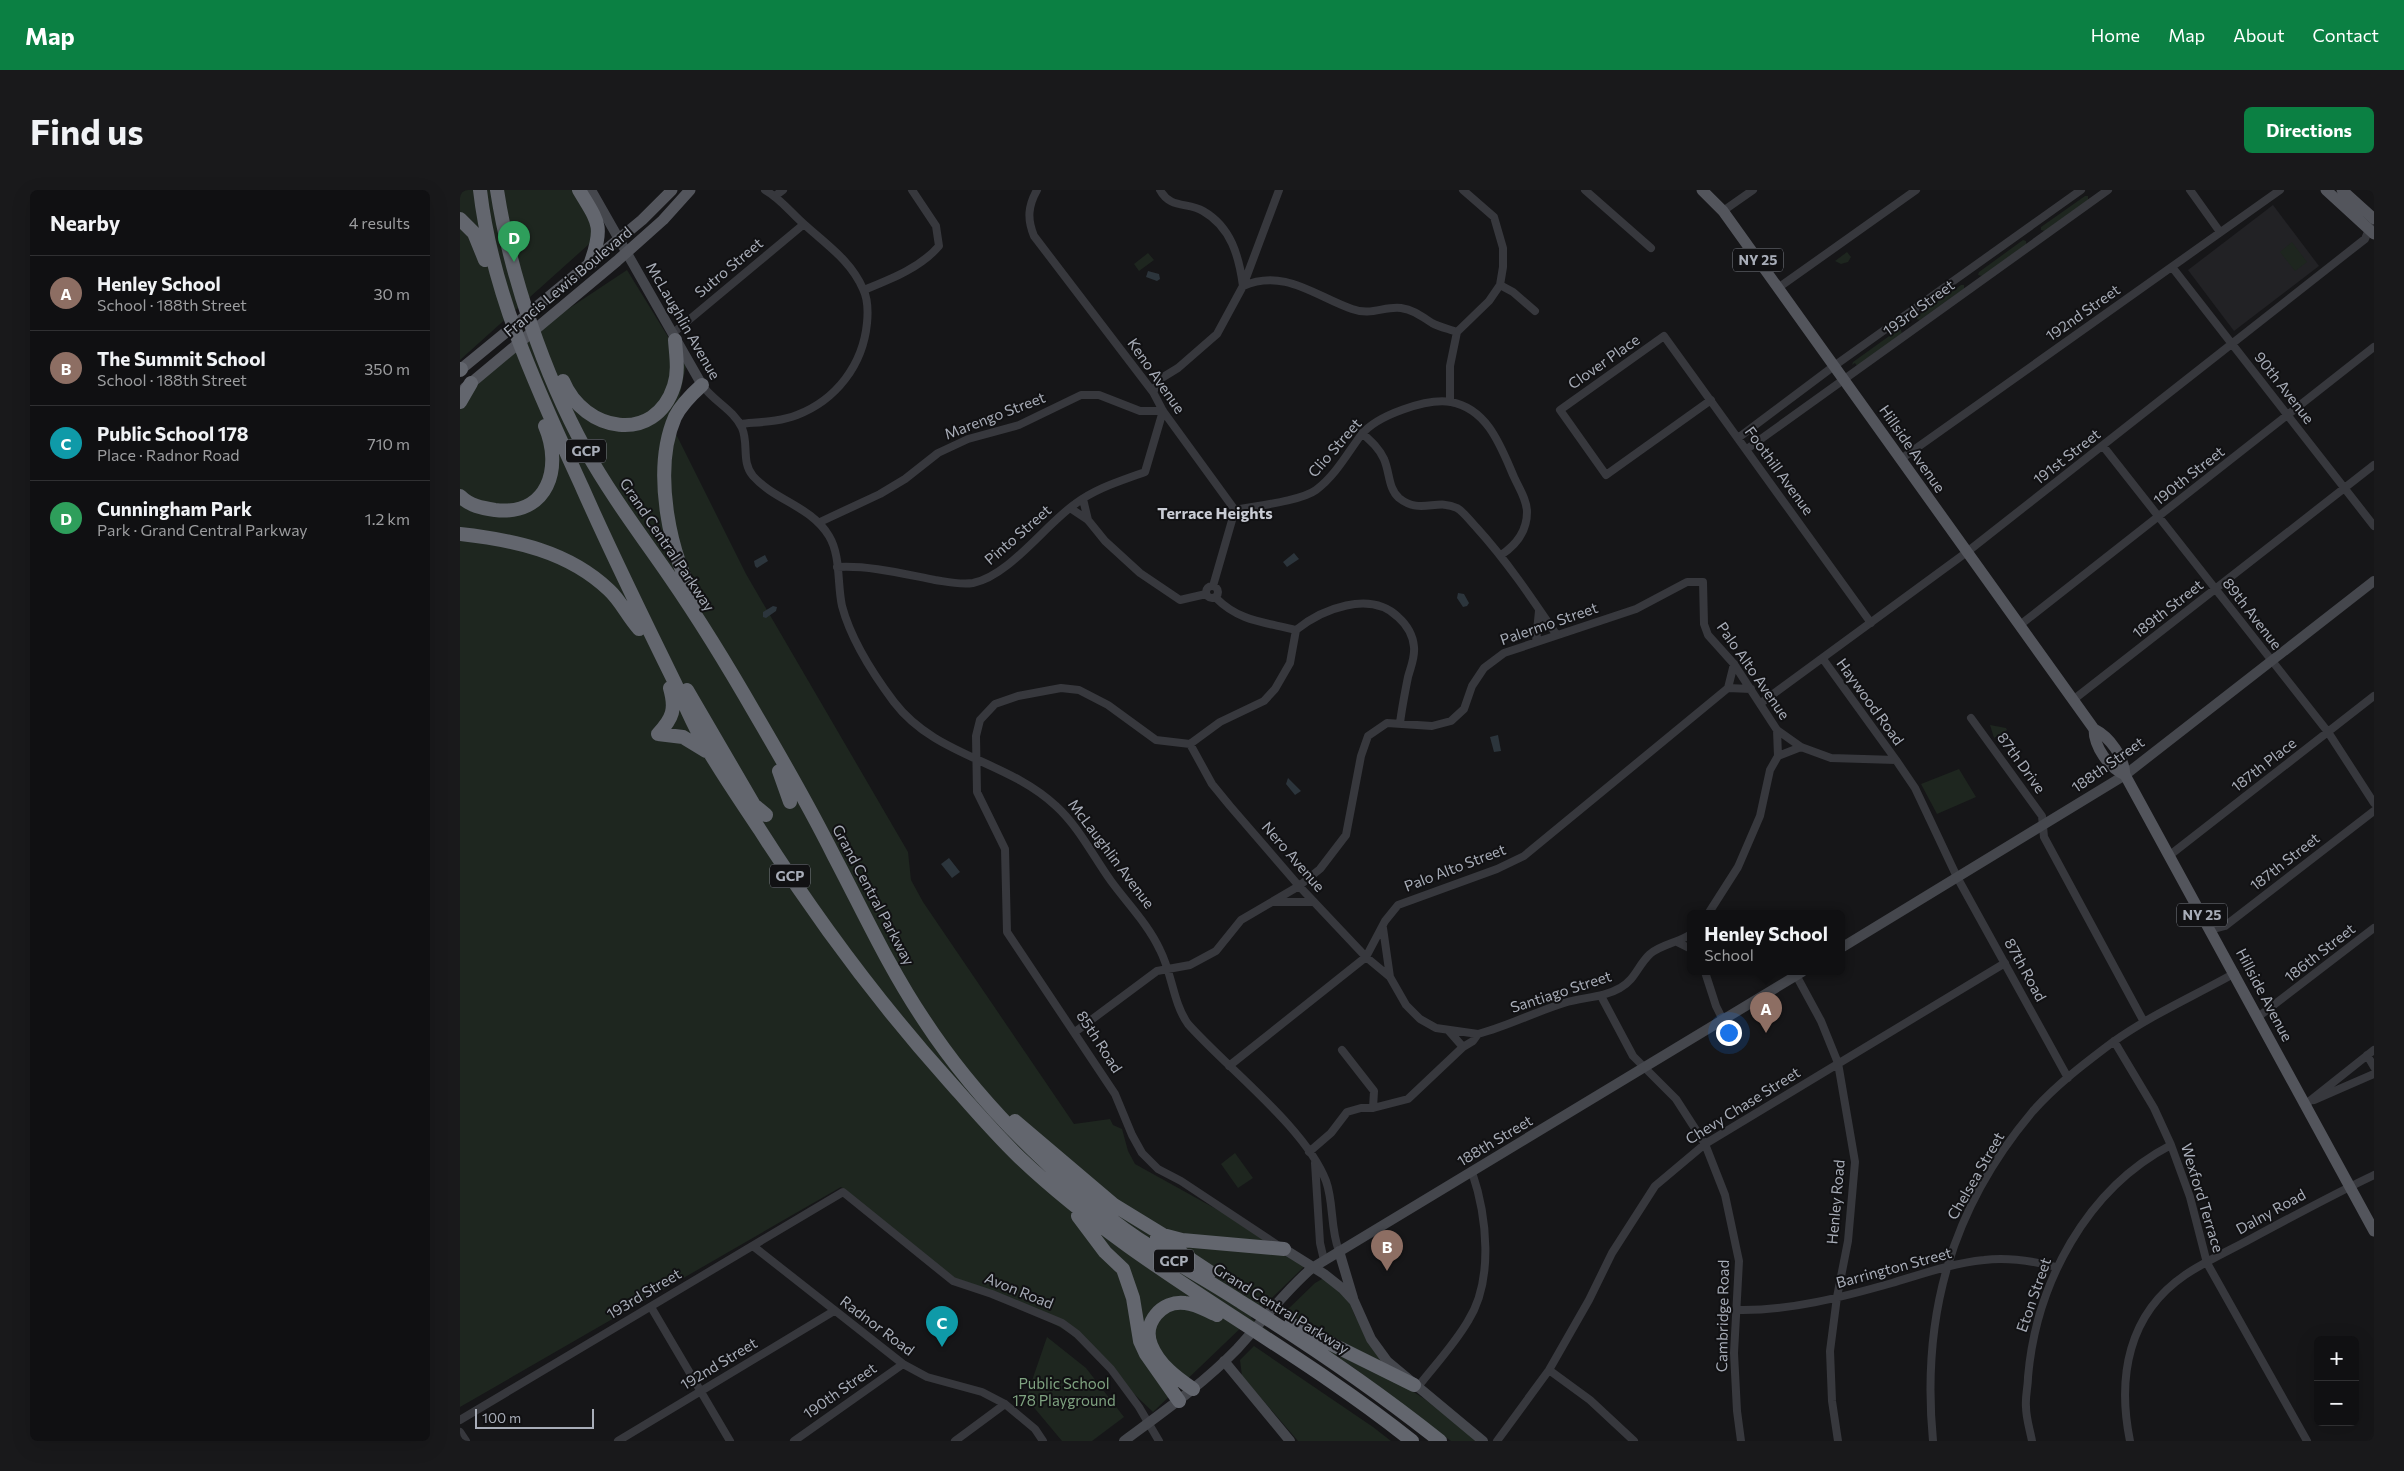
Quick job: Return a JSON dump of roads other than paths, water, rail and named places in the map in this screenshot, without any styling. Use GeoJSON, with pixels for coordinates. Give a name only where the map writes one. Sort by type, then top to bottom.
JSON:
{"type":"FeatureCollection","features":[{"type":"Feature","properties":{"kind":"highway","name":"Grand Central Parkway"},"geometry":{"type":"LineString","coordinates":[[480,190],[489,240],[507,304],[529,365],[617,566],[656,647],[712,755],[809,903],[872,989],[927,1058],[976,1113],[1020,1158],[1064,1197],[1149,1262],[1354,1397],[1412,1441]]}},
{"type":"Feature","properties":{"kind":"highway"},"geometry":{"type":"LineString","coordinates":[[496,190],[507,244],[525,302],[567,391],[577,405],[598,420],[623,425],[647,418],[662,407],[669,397],[677,374],[674,337]]}},
{"type":"Feature","properties":{"kind":"highway"},"geometry":{"type":"LineString","coordinates":[[579,190],[599,228],[598,240],[590,262]]}},
{"type":"Feature","properties":{"kind":"highway"},"geometry":{"type":"LineString","coordinates":[[460,219],[478,239],[488,271],[507,304]]}},
{"type":"Feature","properties":{"kind":"highway","name":"Grand Central Parkway"},"geometry":{"type":"LineString","coordinates":[[545,347],[571,422],[599,473],[707,633],[756,714],[810,810],[879,945],[924,1020],[976,1089],[1043,1160],[1125,1229],[1148,1246],[1236,1298],[1335,1362],[1394,1404],[1440,1441]]}},
{"type":"Feature","properties":{"kind":"highway"},"geometry":{"type":"LineString","coordinates":[[460,496],[480,508],[517,510],[533,503],[545,488],[553,468],[554,454],[551,440],[538,410],[529,365]]}},
{"type":"Feature","properties":{"kind":"highway"},"geometry":{"type":"LineString","coordinates":[[460,402],[471,383]]}},
{"type":"Feature","properties":{"kind":"highway"},"geometry":{"type":"LineString","coordinates":[[702,385],[681,408],[670,434],[666,481],[672,541],[686,581],[728,650],[756,714]]}},
{"type":"Feature","properties":{"kind":"highway"},"geometry":{"type":"LineString","coordinates":[[460,534],[498,538],[526,545],[573,565],[609,590],[656,647],[674,708],[670,721],[658,734],[677,735],[690,740],[712,755]]}},
{"type":"Feature","properties":{"kind":"highway"},"geometry":{"type":"LineString","coordinates":[[617,566],[654,627],[720,750],[754,805],[766,816]]}},
{"type":"Feature","properties":{"kind":"highway"},"geometry":{"type":"LineString","coordinates":[[707,633],[727,682],[780,773],[790,802]]}},
{"type":"Feature","properties":{"kind":"highway"},"geometry":{"type":"LineString","coordinates":[[836,878],[851,906],[879,945]]}},
{"type":"Feature","properties":{"kind":"highway"},"geometry":{"type":"LineString","coordinates":[[812,892],[872,989]]}},
{"type":"Feature","properties":{"kind":"highway"},"geometry":{"type":"LineString","coordinates":[[976,1089],[1081,1178],[1161,1240],[1286,1321],[1416,1386]]}},
{"type":"Feature","properties":{"kind":"highway"},"geometry":{"type":"LineString","coordinates":[[1064,1197],[1105,1252],[1123,1269],[1133,1298],[1140,1341],[1146,1354],[1179,1401]]}},
{"type":"Feature","properties":{"kind":"highway"},"geometry":{"type":"LineString","coordinates":[[1129,1216],[1156,1232],[1176,1238],[1284,1249]]}},
{"type":"Feature","properties":{"kind":"highway"},"geometry":{"type":"LineString","coordinates":[[1193,1389],[1174,1376],[1151,1345],[1150,1326],[1156,1314],[1162,1309],[1177,1303],[1197,1306],[1267,1338]]}},
{"type":"Feature","properties":{"kind":"main road","name":"Francis Lewis Boulevard"},"geometry":{"type":"LineString","coordinates":[[460,370],[650,213],[672,190]]}},
{"type":"Feature","properties":{"kind":"main road","name":"Francis Lewis Boulevard"},"geometry":{"type":"LineString","coordinates":[[460,392],[664,220],[690,190]]}},
{"type":"Feature","properties":{"kind":"main road","name":"Hillside Avenue"},"geometry":{"type":"LineString","coordinates":[[1702,190],[1723,211],[2094,729],[2103,734],[2125,764],[2125,775],[2235,973],[2374,1231]]}},
{"type":"Feature","properties":{"kind":"main road"},"geometry":{"type":"LineString","coordinates":[[2326,190],[2373,224]]}},
{"type":"Feature","properties":{"kind":"main road"},"geometry":{"type":"LineString","coordinates":[[2342,190],[2373,224]]}},
{"type":"Feature","properties":{"kind":"street"},"geometry":{"type":"LineString","coordinates":[[591,190],[619,239]]}},
{"type":"Feature","properties":{"kind":"street"},"geometry":{"type":"LineString","coordinates":[[740,424],[776,421],[796,416],[816,405],[839,387],[851,371],[864,342],[867,318],[864,290],[842,256],[804,224],[775,196],[765,190]]}},
{"type":"Feature","properties":{"kind":"street"},"geometry":{"type":"LineString","coordinates":[[775,196],[783,190]]}},
{"type":"Feature","properties":{"kind":"street"},"geometry":{"type":"LineString","coordinates":[[864,290],[929,258],[940,246],[936,226],[912,190]]}},
{"type":"Feature","properties":{"kind":"street","name":"Keno Avenue"},"geometry":{"type":"LineString","coordinates":[[1037,190],[1029,210],[1030,226],[1034,236],[1153,392],[1164,411],[1235,510]]}},
{"type":"Feature","properties":{"kind":"street"},"geometry":{"type":"LineString","coordinates":[[1160,190],[1164,197],[1172,203],[1202,210],[1225,229],[1239,257],[1243,286]]}},
{"type":"Feature","properties":{"kind":"street"},"geometry":{"type":"LineString","coordinates":[[1153,392],[1160,379],[1178,368],[1217,334],[1243,286],[1279,190]]}},
{"type":"Feature","properties":{"kind":"street"},"geometry":{"type":"LineString","coordinates":[[1450,402],[1450,366],[1457,332],[1481,310],[1500,285],[1503,258],[1499,231],[1494,217],[1463,190]]}},
{"type":"Feature","properties":{"kind":"street"},"geometry":{"type":"LineString","coordinates":[[1585,190],[1651,248]]}},
{"type":"Feature","properties":{"kind":"street"},"geometry":{"type":"LineString","coordinates":[[1723,211],[1753,190]]}},
{"type":"Feature","properties":{"kind":"street"},"geometry":{"type":"LineString","coordinates":[[1778,288],[1916,190]]}},
{"type":"Feature","properties":{"kind":"street","name":"193rd Street"},"geometry":{"type":"LineString","coordinates":[[1738,438],[1834,366],[2080,190]]}},
{"type":"Feature","properties":{"kind":"street","name":"193rd Street"},"geometry":{"type":"LineString","coordinates":[[1747,449],[2041,238],[2097,193],[2108,190]]}},
{"type":"Feature","properties":{"kind":"street"},"geometry":{"type":"LineString","coordinates":[[2190,190],[2220,232]]}},
{"type":"Feature","properties":{"kind":"street","name":"192nd Street"},"geometry":{"type":"LineString","coordinates":[[1901,459],[2280,190]]}},
{"type":"Feature","properties":{"kind":"street","name":"Sutro Street"},"geometry":{"type":"LineString","coordinates":[[674,337],[804,224]]}},
{"type":"Feature","properties":{"kind":"street","name":"191st Street"},"geometry":{"type":"LineString","coordinates":[[1761,703],[1967,552],[2104,446],[2365,239],[2373,224]]}},
{"type":"Feature","properties":{"kind":"street"},"geometry":{"type":"LineString","coordinates":[[2031,226],[2041,238]]}},
{"type":"Feature","properties":{"kind":"street","name":"McLaughlin Avenue"},"geometry":{"type":"LineString","coordinates":[[619,239],[702,385],[740,424],[745,439],[746,462],[752,475],[765,487],[820,522],[833,544],[841,598],[849,625],[864,656],[894,702],[910,721],[923,732],[1029,785],[1065,815],[1150,932],[1169,969],[1185,1020],[1290,1127],[1309,1152],[1325,1180],[1333,1236],[1339,1251]]}},
{"type":"Feature","properties":{"kind":"street","name":"90th Avenue"},"geometry":{"type":"LineString","coordinates":[[2172,266],[2374,526]]}},
{"type":"Feature","properties":{"kind":"street"},"geometry":{"type":"LineString","coordinates":[[1967,271],[1977,284]]}},
{"type":"Feature","properties":{"kind":"street"},"geometry":{"type":"LineString","coordinates":[[1243,286],[1261,280],[1290,282],[1351,309],[1369,313],[1402,308],[1415,312],[1432,323],[1457,332]]}},
{"type":"Feature","properties":{"kind":"street"},"geometry":{"type":"LineString","coordinates":[[1500,285],[1513,292],[1535,311]]}},
{"type":"Feature","properties":{"kind":"street"},"geometry":{"type":"LineString","coordinates":[[1904,316],[1914,329]]}},
{"type":"Feature","properties":{"kind":"street","name":"Foothill Avenue"},"geometry":{"type":"LineString","coordinates":[[1664,336],[1871,623]]}},
{"type":"Feature","properties":{"kind":"street","name":"Clover Place"},"geometry":{"type":"LineString","coordinates":[[1664,336],[1560,410],[1606,475],[1711,400]]}},
{"type":"Feature","properties":{"kind":"street","name":"190th Street"},"geometry":{"type":"LineString","coordinates":[[2020,625],[2374,348]]}},
{"type":"Feature","properties":{"kind":"street","name":"Marengo Street"},"geometry":{"type":"LineString","coordinates":[[820,522],[880,494],[938,453],[968,439],[1019,425],[1081,395],[1100,395],[1140,410],[1164,411]]}},
{"type":"Feature","properties":{"kind":"street","name":"Clio Street"},"geometry":{"type":"LineString","coordinates":[[1235,510],[1287,500],[1315,491],[1348,456],[1362,433],[1383,419],[1399,411],[1419,405],[1450,402],[1473,411],[1482,418],[1498,440],[1526,503],[1527,511],[1524,529],[1519,538],[1501,555]]}},
{"type":"Feature","properties":{"kind":"street"},"geometry":{"type":"LineString","coordinates":[[1783,404],[1791,416]]}},
{"type":"Feature","properties":{"kind":"street","name":"Pinto Street"},"geometry":{"type":"LineString","coordinates":[[837,567],[863,568],[952,583],[975,582],[997,572],[1070,508],[1083,499],[1101,488],[1145,472],[1164,411]]}},
{"type":"Feature","properties":{"kind":"street"},"geometry":{"type":"LineString","coordinates":[[1362,433],[1374,443],[1381,454],[1389,481],[1397,496],[1405,502],[1418,507],[1440,505],[1460,510],[1501,555],[1556,634]]}},
{"type":"Feature","properties":{"kind":"street","name":"89th Avenue"},"geometry":{"type":"LineString","coordinates":[[2104,446],[2328,732],[2374,804]]}},
{"type":"Feature","properties":{"kind":"street","name":"189th Street"},"geometry":{"type":"LineString","coordinates":[[2073,700],[2374,465]]}},
{"type":"Feature","properties":{"kind":"street"},"geometry":{"type":"LineString","coordinates":[[1083,499],[1088,520]]}},
{"type":"Feature","properties":{"kind":"street"},"geometry":{"type":"LineString","coordinates":[[1070,508],[1088,520],[1122,558],[1167,592],[1180,600],[1206,594]]}},
{"type":"Feature","properties":{"kind":"street"},"geometry":{"type":"LineString","coordinates":[[1213,586],[1235,510]]}},
{"type":"Feature","properties":{"kind":"street","name":"188th Street"},"geometry":{"type":"LineString","coordinates":[[1845,946],[2125,775],[2374,581]]}},
{"type":"Feature","properties":{"kind":"street","name":"Palermo Street"},"geometry":{"type":"LineString","coordinates":[[1169,969],[1190,965],[1216,951],[1241,920],[1299,886],[1320,870],[1346,835],[1361,756],[1368,736],[1387,723],[1432,726],[1451,721],[1464,709],[1472,686],[1484,668],[1504,653],[1556,634],[1636,609],[1687,582],[1703,582]]}},
{"type":"Feature","properties":{"kind":"street","name":"Palo Alto Avenue"},"geometry":{"type":"LineString","coordinates":[[1703,582],[1704,624],[1708,635],[1752,688],[1777,730],[1801,747],[1831,758],[1896,760]]}},
{"type":"Feature","properties":{"kind":"street"},"geometry":{"type":"LineString","coordinates":[[1206,594],[1207,588],[1213,586]]}},
{"type":"Feature","properties":{"kind":"street"},"geometry":{"type":"LineString","coordinates":[[1213,586],[1218,590],[1216,598]]}},
{"type":"Feature","properties":{"kind":"street"},"geometry":{"type":"LineString","coordinates":[[1206,594],[1209,598],[1216,598],[1243,618],[1296,630]]}},
{"type":"Feature","properties":{"kind":"street"},"geometry":{"type":"LineString","coordinates":[[1190,744],[1220,722],[1264,701],[1275,690],[1290,663],[1296,630],[1318,615],[1340,607],[1356,604],[1379,605],[1394,612],[1408,629],[1414,646],[1413,662],[1408,676],[1400,723]]}},
{"type":"Feature","properties":{"kind":"street"},"geometry":{"type":"LineString","coordinates":[[1536,642],[1539,611]]}},
{"type":"Feature","properties":{"kind":"street","name":"Haywood Road"},"geometry":{"type":"LineString","coordinates":[[1823,659],[1896,760]]}},
{"type":"Feature","properties":{"kind":"street"},"geometry":{"type":"LineString","coordinates":[[1734,664],[1728,688],[1752,688]]}},
{"type":"Feature","properties":{"kind":"street","name":"85th Road"},"geometry":{"type":"LineString","coordinates":[[1190,744],[1156,740],[1108,705],[1079,690],[1061,688],[1018,696],[994,704],[980,720],[976,736],[976,792],[1005,849],[1007,932],[1115,1094],[1137,1144],[1148,1160],[1158,1169],[1180,1181],[1312,1268]]}},
{"type":"Feature","properties":{"kind":"street","name":"Palo Alto Street"},"geometry":{"type":"LineString","coordinates":[[1229,1066],[1366,957],[1391,912],[1398,905],[1497,869],[1524,856],[1728,688]]}},
{"type":"Feature","properties":{"kind":"street","name":"187th Place"},"geometry":{"type":"LineString","coordinates":[[2170,855],[2374,696]]}},
{"type":"Feature","properties":{"kind":"street","name":"87th Drive"},"geometry":{"type":"LineString","coordinates":[[1971,718],[2039,812],[2043,826]]}},
{"type":"Feature","properties":{"kind":"street"},"geometry":{"type":"LineString","coordinates":[[1711,910],[1738,867],[1760,816],[1770,770],[1778,756],[1777,730]]}},
{"type":"Feature","properties":{"kind":"street","name":"Nero Avenue"},"geometry":{"type":"LineString","coordinates":[[1190,744],[1212,784],[1299,886],[1366,957],[1390,977],[1406,1005],[1420,1019],[1436,1028],[1478,1034]]}},
{"type":"Feature","properties":{"kind":"street"},"geometry":{"type":"LineString","coordinates":[[1778,756],[1801,747]]}},
{"type":"Feature","properties":{"kind":"street"},"geometry":{"type":"LineString","coordinates":[[1896,760],[1915,788],[1957,877]]}},
{"type":"Feature","properties":{"kind":"street","name":"187th Street"},"geometry":{"type":"LineString","coordinates":[[2210,930],[2225,926],[2374,810]]}},
{"type":"Feature","properties":{"kind":"street"},"geometry":{"type":"LineString","coordinates":[[2043,826],[2044,837],[2144,1022]]}},
{"type":"Feature","properties":{"kind":"street","name":"87th Road"},"geometry":{"type":"LineString","coordinates":[[1957,877],[2068,1078]]}},
{"type":"Feature","properties":{"kind":"street","name":"Palermo Street"},"geometry":{"type":"LineString","coordinates":[[1273,902],[1314,902]]}},
{"type":"Feature","properties":{"kind":"street","name":"Nero Avenue"},"geometry":{"type":"LineString","coordinates":[[1383,928],[1390,977]]}},
{"type":"Feature","properties":{"kind":"street","name":"186th Street"},"geometry":{"type":"LineString","coordinates":[[2258,1017],[2374,928]]}},
{"type":"Feature","properties":{"kind":"street","name":"Santiago Street"},"geometry":{"type":"LineString","coordinates":[[1309,1152],[1331,1133],[1347,1112],[1361,1108],[1373,1108],[1408,1099],[1463,1047],[1473,1042],[1478,1034],[1569,1001],[1601,996],[1621,988],[1633,979],[1643,961],[1657,949],[1687,936]]}},
{"type":"Feature","properties":{"kind":"street"},"geometry":{"type":"LineString","coordinates":[[1677,942],[1687,947]]}},
{"type":"Feature","properties":{"kind":"street","name":"Chevy Chase Street"},"geometry":{"type":"LineString","coordinates":[[1496,1441],[1549,1370],[1589,1300],[1616,1246],[1655,1186],[1705,1144],[2006,963]]}},
{"type":"Feature","properties":{"kind":"street"},"geometry":{"type":"LineString","coordinates":[[1075,1032],[1157,971],[1169,969]]}},
{"type":"Feature","properties":{"kind":"street","name":"Chelsea Street"},"geometry":{"type":"LineString","coordinates":[[1933,1441],[1930,1401],[1930,1353],[1938,1300],[1947,1267],[1964,1220],[2005,1148],[2034,1110],[2068,1078],[2114,1041],[2144,1022],[2235,973]]}},
{"type":"Feature","properties":{"kind":"street"},"geometry":{"type":"LineString","coordinates":[[1706,975],[1716,1006],[1723,1020]]}},
{"type":"Feature","properties":{"kind":"street","name":"188th Street"},"geometry":{"type":"LineString","coordinates":[[1224,1361],[1283,1296],[1312,1268],[1796,975]]}},
{"type":"Feature","properties":{"kind":"street","name":"Henley Road"},"geometry":{"type":"LineString","coordinates":[[1800,975],[1822,1021],[1838,1063],[1855,1162],[1848,1241],[1836,1297],[1830,1351],[1832,1401],[1838,1441]]}},
{"type":"Feature","properties":{"kind":"street","name":"Cambridge Road"},"geometry":{"type":"LineString","coordinates":[[1601,996],[1633,1056],[1676,1099],[1705,1144],[1725,1195],[1739,1260],[1738,1310],[1734,1353],[1737,1412],[1741,1441]]}},
{"type":"Feature","properties":{"kind":"street","name":"Nero Avenue"},"geometry":{"type":"LineString","coordinates":[[1449,1031],[1463,1047]]}},
{"type":"Feature","properties":{"kind":"street","name":"Wexford Terrace"},"geometry":{"type":"LineString","coordinates":[[2114,1041],[2154,1108],[2171,1145],[2190,1197],[2207,1263],[2307,1441]]}},
{"type":"Feature","properties":{"kind":"street"},"geometry":{"type":"LineString","coordinates":[[1342,1050],[1374,1091],[1373,1108]]}},
{"type":"Feature","properties":{"kind":"street"},"geometry":{"type":"LineString","coordinates":[[2306,1104],[2374,1050]]}},
{"type":"Feature","properties":{"kind":"street"},"geometry":{"type":"LineString","coordinates":[[2367,1055],[2374,1067]]}},
{"type":"Feature","properties":{"kind":"street"},"geometry":{"type":"LineString","coordinates":[[2306,1104],[2374,1074]]}},
{"type":"Feature","properties":{"kind":"street","name":"Eton Street"},"geometry":{"type":"LineString","coordinates":[[2032,1441],[2026,1408],[2031,1349],[2056,1266],[2088,1218],[2120,1181],[2171,1145]]}},
{"type":"Feature","properties":{"kind":"street","name":"McLaughlin Avenue"},"geometry":{"type":"LineString","coordinates":[[1314,1161],[1320,1243],[1324,1260]]}},
{"type":"Feature","properties":{"kind":"street"},"geometry":{"type":"LineString","coordinates":[[1416,1386],[1469,1320],[1479,1293],[1483,1272],[1485,1228],[1478,1189],[1472,1172]]}},
{"type":"Feature","properties":{"kind":"street","name":"Dalny Road"},"geometry":{"type":"LineString","coordinates":[[2130,1441],[2124,1394],[2131,1352],[2140,1327],[2161,1295],[2186,1275],[2207,1263],[2374,1175]]}},
{"type":"Feature","properties":{"kind":"street","name":"193rd Street"},"geometry":{"type":"LineString","coordinates":[[460,1420],[843,1192]]}},
{"type":"Feature","properties":{"kind":"street","name":"Avon Road"},"geometry":{"type":"LineString","coordinates":[[843,1192],[953,1281],[992,1294],[1062,1323],[1077,1334],[1111,1369],[1159,1441]]}},
{"type":"Feature","properties":{"kind":"street","name":"Radnor Road"},"geometry":{"type":"LineString","coordinates":[[752,1246],[903,1364],[927,1377],[982,1392],[1006,1404],[1034,1429],[1043,1441]]}},
{"type":"Feature","properties":{"kind":"street"},"geometry":{"type":"LineString","coordinates":[[1339,1251],[1354,1301]]}},
{"type":"Feature","properties":{"kind":"street","name":"Barrington Street"},"geometry":{"type":"LineString","coordinates":[[1738,1310],[1781,1308],[1836,1297],[1947,1267],[2001,1259],[2056,1266]]}},
{"type":"Feature","properties":{"kind":"street","name":"Grand Central Parkway"},"geometry":{"type":"LineString","coordinates":[[1312,1268],[1332,1280],[1354,1301],[1365,1327],[1379,1350],[1416,1386],[1483,1441]]}},
{"type":"Feature","properties":{"kind":"street"},"geometry":{"type":"LineString","coordinates":[[651,1307],[730,1441]]}},
{"type":"Feature","properties":{"kind":"street","name":"192nd Street"},"geometry":{"type":"LineString","coordinates":[[618,1441],[834,1311]]}},
{"type":"Feature","properties":{"kind":"street"},"geometry":{"type":"LineString","coordinates":[[1124,1441],[1179,1401],[1224,1361],[1290,1441]]}},
{"type":"Feature","properties":{"kind":"street","name":"190th Street"},"geometry":{"type":"LineString","coordinates":[[794,1441],[903,1364]]}},
{"type":"Feature","properties":{"kind":"street"},"geometry":{"type":"LineString","coordinates":[[1549,1370],[1590,1400],[1634,1441]]}},
{"type":"Feature","properties":{"kind":"street"},"geometry":{"type":"LineString","coordinates":[[955,1441],[1006,1404]]}},
{"type":"Feature","properties":{"kind":"street"},"geometry":{"type":"LineString","coordinates":[[460,1432],[466,1441]]}},
{"type":"Feature","properties":{"kind":"place","name":"Cunningham Park"},"geometry":{"type":"Point","coordinates":[514,262]}},
{"type":"Feature","properties":{"kind":"place","name":"Henley School"},"geometry":{"type":"Point","coordinates":[1766,1033]}},
{"type":"Feature","properties":{"kind":"place","name":"The Summit School"},"geometry":{"type":"Point","coordinates":[1387,1271]}},
{"type":"Feature","properties":{"kind":"place","name":"Public School 178"},"geometry":{"type":"Point","coordinates":[942,1347]}},
{"type":"Feature","properties":{"kind":"district","name":"Terrace Heights"},"geometry":{"type":"Point","coordinates":[1215,513]}},
{"type":"Feature","properties":{"kind":"park label","name":"Public School 178 Playground"},"geometry":{"type":"Point","coordinates":[1064,1392]}}]}
